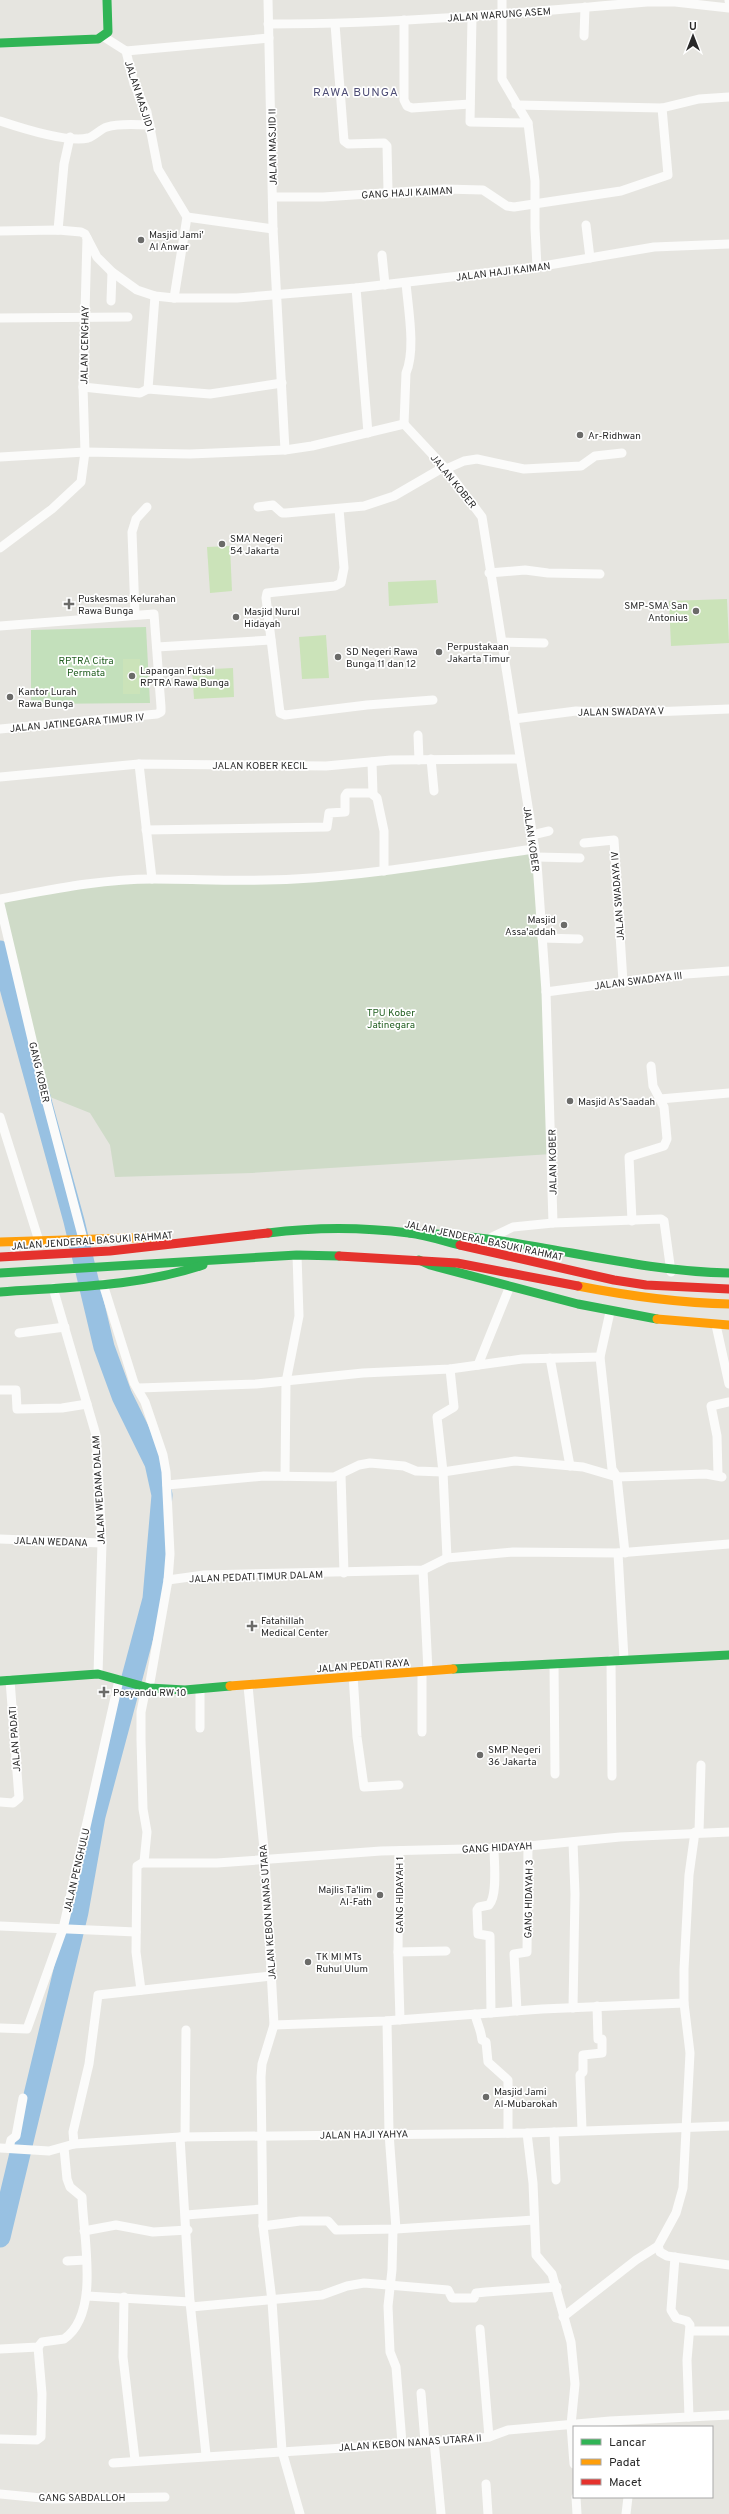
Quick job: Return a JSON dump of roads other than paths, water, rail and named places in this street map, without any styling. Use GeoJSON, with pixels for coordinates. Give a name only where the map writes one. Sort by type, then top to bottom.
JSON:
{"type":"FeatureCollection","features":[{"type":"Feature","properties":{"kind":"main road"},"geometry":{"type":"LineString","coordinates":[[0,43],[98,39],[108,32],[109,24],[107,0]]}},
{"type":"Feature","properties":{"kind":"main road","name":"JALAN JENDERAL BASUKI RAHMAT"},"geometry":{"type":"LineString","coordinates":[[0,1257],[110,1251],[298,1229],[357,1229],[410,1233],[614,1280],[662,1286],[729,1289]]}},
{"type":"Feature","properties":{"kind":"main road"},"geometry":{"type":"LineString","coordinates":[[410,1233],[492,1237],[592,1259],[671,1272],[729,1273]]}},
{"type":"Feature","properties":{"kind":"main road","name":"JALAN JENDERAL BASUKI RAHMAT"},"geometry":{"type":"LineString","coordinates":[[0,1242],[178,1237],[210,1239]]}},
{"type":"Feature","properties":{"kind":"main road"},"geometry":{"type":"LineString","coordinates":[[0,1273],[181,1262],[209,1262],[296,1255],[359,1256],[457,1263],[633,1297],[686,1303],[729,1304]]}},
{"type":"Feature","properties":{"kind":"main road"},"geometry":{"type":"LineString","coordinates":[[419,1260],[610,1312],[684,1323],[729,1325]]}},
{"type":"Feature","properties":{"kind":"main road"},"geometry":{"type":"LineString","coordinates":[[0,1292],[100,1284],[177,1274],[209,1262]]}},
{"type":"Feature","properties":{"kind":"main road","name":"JALAN PEDATI RAYA"},"geometry":{"type":"LineString","coordinates":[[0,1681],[98,1674],[146,1687],[200,1689],[248,1686],[353,1675],[554,1664],[624,1658],[729,1655]]}},
{"type":"Feature","properties":{"kind":"street","name":"JALAN MASJID II"},"geometry":{"type":"LineString","coordinates":[[268,0],[273,229],[277,294]]}},
{"type":"Feature","properties":{"kind":"street"},"geometry":{"type":"LineString","coordinates":[[502,0],[502,79],[528,123],[535,181],[538,267]]}},
{"type":"Feature","properties":{"kind":"street","name":"JALAN WARUNG ASEM"},"geometry":{"type":"LineString","coordinates":[[268,24],[335,24],[472,17],[647,2],[675,2],[729,8]]}},
{"type":"Feature","properties":{"kind":"street"},"geometry":{"type":"LineString","coordinates":[[584,36],[585,7]]}},
{"type":"Feature","properties":{"kind":"street"},"geometry":{"type":"LineString","coordinates":[[472,17],[470,120],[472,123],[528,123]]}},
{"type":"Feature","properties":{"kind":"street"},"geometry":{"type":"LineString","coordinates":[[404,20],[404,100],[407,106],[412,108],[470,104]]}},
{"type":"Feature","properties":{"kind":"street"},"geometry":{"type":"LineString","coordinates":[[335,24],[344,141],[348,144],[384,143],[387,146],[388,191]]}},
{"type":"Feature","properties":{"kind":"street","name":"JALAN MASJID I"},"geometry":{"type":"LineString","coordinates":[[104,36],[126,51],[269,38]]}},
{"type":"Feature","properties":{"kind":"street","name":"JALAN MASJID I"},"geometry":{"type":"LineString","coordinates":[[126,51],[134,84],[147,112],[158,169],[187,217]]}},
{"type":"Feature","properties":{"kind":"street"},"geometry":{"type":"LineString","coordinates":[[516,105],[662,108],[699,98],[729,97]]}},
{"type":"Feature","properties":{"kind":"street","name":"GANG HAJI KAIMAN"},"geometry":{"type":"LineString","coordinates":[[273,197],[323,197],[388,191],[444,189],[484,190],[507,206],[535,204],[620,191],[665,177],[668,173],[662,108]]}},
{"type":"Feature","properties":{"kind":"street"},"geometry":{"type":"LineString","coordinates":[[0,121],[35,132],[88,138],[105,128],[114,125],[150,125]]}},
{"type":"Feature","properties":{"kind":"street"},"geometry":{"type":"LineString","coordinates":[[58,230],[64,171],[70,137]]}},
{"type":"Feature","properties":{"kind":"street"},"geometry":{"type":"LineString","coordinates":[[174,298],[187,217],[273,229]]}},
{"type":"Feature","properties":{"kind":"street"},"geometry":{"type":"LineString","coordinates":[[586,226],[590,258]]}},
{"type":"Feature","properties":{"kind":"street"},"geometry":{"type":"LineString","coordinates":[[0,231],[74,230],[87,237]]}},
{"type":"Feature","properties":{"kind":"street","name":"JALAN HAJI KAIMAN"},"geometry":{"type":"LineString","coordinates":[[87,237],[97,257],[112,272],[137,290],[155,296],[174,298],[224,299],[406,283],[538,267],[654,247],[729,244]]}},
{"type":"Feature","properties":{"kind":"street","name":"JALAN CENGHAY"},"geometry":{"type":"LineString","coordinates":[[0,548],[52,509],[81,482],[86,452],[83,387],[87,237]]}},
{"type":"Feature","properties":{"kind":"street"},"geometry":{"type":"LineString","coordinates":[[382,255],[386,285]]}},
{"type":"Feature","properties":{"kind":"street"},"geometry":{"type":"LineString","coordinates":[[111,301],[112,272]]}},
{"type":"Feature","properties":{"kind":"street"},"geometry":{"type":"LineString","coordinates":[[0,457],[86,452],[190,454],[285,450],[404,424],[406,373],[408,367],[411,334],[406,283]]}},
{"type":"Feature","properties":{"kind":"street"},"geometry":{"type":"LineString","coordinates":[[356,288],[368,433]]}},
{"type":"Feature","properties":{"kind":"street"},"geometry":{"type":"LineString","coordinates":[[277,294],[285,450]]}},
{"type":"Feature","properties":{"kind":"street"},"geometry":{"type":"LineString","coordinates":[[148,389],[155,296]]}},
{"type":"Feature","properties":{"kind":"street"},"geometry":{"type":"LineString","coordinates":[[0,318],[85,316],[128,317]]}},
{"type":"Feature","properties":{"kind":"street"},"geometry":{"type":"LineString","coordinates":[[83,387],[140,393],[148,389],[210,394],[282,383]]}},
{"type":"Feature","properties":{"kind":"street","name":"JALAN KOBER"},"geometry":{"type":"LineString","coordinates":[[404,424],[445,468],[482,517],[489,573],[502,642],[535,853],[546,992],[553,1223]]}},
{"type":"Feature","properties":{"kind":"street"},"geometry":{"type":"LineString","coordinates":[[258,507],[273,505],[282,513],[286,513],[364,506],[394,496],[445,468],[464,460],[477,459],[524,469],[581,466],[595,456],[622,453]]}},
{"type":"Feature","properties":{"kind":"street"},"geometry":{"type":"LineString","coordinates":[[135,614],[132,532],[136,519],[147,507]]}},
{"type":"Feature","properties":{"kind":"street"},"geometry":{"type":"LineString","coordinates":[[339,509],[344,576],[341,582],[335,586],[267,593],[266,605],[280,713],[282,715],[367,705],[433,700]]}},
{"type":"Feature","properties":{"kind":"street"},"geometry":{"type":"LineString","coordinates":[[489,573],[526,570],[548,573],[600,574]]}},
{"type":"Feature","properties":{"kind":"street","name":"JALAN JATINEGARA TIMUR IV"},"geometry":{"type":"LineString","coordinates":[[0,626],[135,614],[154,614],[160,713],[0,729]]}},
{"type":"Feature","properties":{"kind":"street"},"geometry":{"type":"LineString","coordinates":[[156,647],[271,640]]}},
{"type":"Feature","properties":{"kind":"street"},"geometry":{"type":"LineString","coordinates":[[502,642],[544,643]]}},
{"type":"Feature","properties":{"kind":"street","name":"JALAN SWADAYA V"},"geometry":{"type":"LineString","coordinates":[[514,720],[587,710],[625,713],[729,709]]}},
{"type":"Feature","properties":{"kind":"street"},"geometry":{"type":"LineString","coordinates":[[418,735],[419,760]]}},
{"type":"Feature","properties":{"kind":"street"},"geometry":{"type":"LineString","coordinates":[[431,759],[434,791]]}},
{"type":"Feature","properties":{"kind":"street","name":"JALAN KOBER KECIL"},"geometry":{"type":"LineString","coordinates":[[0,777],[139,764],[326,766],[431,759],[520,759]]}},
{"type":"Feature","properties":{"kind":"street"},"geometry":{"type":"LineString","coordinates":[[372,762],[373,794],[377,798],[384,831],[384,871]]}},
{"type":"Feature","properties":{"kind":"street"},"geometry":{"type":"LineString","coordinates":[[139,764],[152,879]]}},
{"type":"Feature","properties":{"kind":"street"},"geometry":{"type":"LineString","coordinates":[[146,830],[230,827],[327,827],[329,814],[345,812],[345,796],[347,793],[373,794]]}},
{"type":"Feature","properties":{"kind":"street"},"geometry":{"type":"LineString","coordinates":[[532,836],[549,831]]}},
{"type":"Feature","properties":{"kind":"street","name":"JALAN SWADAYA IV"},"geometry":{"type":"LineString","coordinates":[[584,842],[614,840],[623,982]]}},
{"type":"Feature","properties":{"kind":"street"},"geometry":{"type":"LineString","coordinates":[[0,899],[79,884],[152,879],[195,881],[295,879],[384,871],[535,853],[580,858]]}},
{"type":"Feature","properties":{"kind":"street","name":"GANG KOBER"},"geometry":{"type":"LineString","coordinates":[[0,904],[47,1103],[82,1239]]}},
{"type":"Feature","properties":{"kind":"street"},"geometry":{"type":"LineString","coordinates":[[542,938],[580,939]]}},
{"type":"Feature","properties":{"kind":"street","name":"JALAN SWADAYA III"},"geometry":{"type":"LineString","coordinates":[[546,992],[672,975],[729,971]]}},
{"type":"Feature","properties":{"kind":"street"},"geometry":{"type":"LineString","coordinates":[[632,1221],[629,1157],[664,1146],[666,1142],[664,1107],[653,1086],[651,1066]]}},
{"type":"Feature","properties":{"kind":"street"},"geometry":{"type":"LineString","coordinates":[[660,1099],[729,1093]]}},
{"type":"Feature","properties":{"kind":"street"},"geometry":{"type":"LineString","coordinates":[[0,1117],[39,1241]]}},
{"type":"Feature","properties":{"kind":"street"},"geometry":{"type":"LineString","coordinates":[[492,1237],[513,1228],[553,1223],[632,1221],[658,1218],[664,1221],[671,1272]]}},
{"type":"Feature","properties":{"kind":"street"},"geometry":{"type":"LineString","coordinates":[[285,1476],[286,1382],[299,1316],[296,1255]]}},
{"type":"Feature","properties":{"kind":"street"},"geometry":{"type":"LineString","coordinates":[[100,1284],[135,1386],[139,1388],[163,1455],[167,1485],[170,1554],[168,1580],[141,1712],[143,1809],[147,1832],[144,1862],[137,1866],[136,1932],[141,1990]]}},
{"type":"Feature","properties":{"kind":"street"},"geometry":{"type":"LineString","coordinates":[[478,1365],[510,1286]]}},
{"type":"Feature","properties":{"kind":"street","name":"JALAN WEDANA DALAM"},"geometry":{"type":"LineString","coordinates":[[56,1287],[65,1327],[96,1435],[102,1543],[98,1674]]}},
{"type":"Feature","properties":{"kind":"street"},"geometry":{"type":"LineString","coordinates":[[610,1312],[600,1357],[612,1469],[617,1477],[624,1658]]}},
{"type":"Feature","properties":{"kind":"street"},"geometry":{"type":"LineString","coordinates":[[716,1325],[729,1384]]}},
{"type":"Feature","properties":{"kind":"street"},"geometry":{"type":"LineString","coordinates":[[20,1333],[65,1327]]}},
{"type":"Feature","properties":{"kind":"street"},"geometry":{"type":"LineString","coordinates":[[139,1388],[286,1382],[363,1373],[450,1369],[522,1358],[600,1357]]}},
{"type":"Feature","properties":{"kind":"street"},"geometry":{"type":"LineString","coordinates":[[550,1358],[570,1466]]}},
{"type":"Feature","properties":{"kind":"street"},"geometry":{"type":"LineString","coordinates":[[447,1558],[443,1472],[437,1417],[454,1407],[450,1369]]}},
{"type":"Feature","properties":{"kind":"street"},"geometry":{"type":"LineString","coordinates":[[0,1390],[16,1390],[17,1409],[62,1408],[87,1404]]}},
{"type":"Feature","properties":{"kind":"street"},"geometry":{"type":"LineString","coordinates":[[167,1485],[285,1476],[341,1476],[359,1465],[370,1463],[404,1466],[416,1471],[443,1472],[516,1461],[583,1467],[617,1477],[706,1474],[720,1476],[711,1406],[729,1402]]}},
{"type":"Feature","properties":{"kind":"street"},"geometry":{"type":"LineString","coordinates":[[341,1476],[344,1499],[344,1573]]}},
{"type":"Feature","properties":{"kind":"street","name":"JALAN WEDANA"},"geometry":{"type":"LineString","coordinates":[[0,1539],[102,1543]]}},
{"type":"Feature","properties":{"kind":"street","name":"JALAN PEDATI TIMUR DALAM"},"geometry":{"type":"LineString","coordinates":[[168,1580],[204,1575],[423,1570],[447,1558],[513,1552],[621,1553],[729,1544]]}},
{"type":"Feature","properties":{"kind":"street"},"geometry":{"type":"LineString","coordinates":[[422,1732],[425,1671],[423,1570]]}},
{"type":"Feature","properties":{"kind":"street"},"geometry":{"type":"LineString","coordinates":[[611,1660],[612,1776]]}},
{"type":"Feature","properties":{"kind":"street"},"geometry":{"type":"LineString","coordinates":[[554,1664],[555,1774]]}},
{"type":"Feature","properties":{"kind":"street"},"geometry":{"type":"LineString","coordinates":[[353,1675],[357,1737],[364,1788],[399,1785]]}},
{"type":"Feature","properties":{"kind":"street","name":"JALAN PADATI"},"geometry":{"type":"LineString","coordinates":[[0,1802],[13,1803],[18,1798],[10,1680]]}},
{"type":"Feature","properties":{"kind":"street","name":"JALAN PENGHULU"},"geometry":{"type":"LineString","coordinates":[[0,2028],[27,2029],[71,1929],[120,1680]]}},
{"type":"Feature","properties":{"kind":"street","name":"JALAN KEBON NANAS UTARA"},"geometry":{"type":"LineString","coordinates":[[248,1686],[264,1859],[274,2025],[262,2064],[261,2137]]}},
{"type":"Feature","properties":{"kind":"street"},"geometry":{"type":"LineString","coordinates":[[200,1689],[200,1728]]}},
{"type":"Feature","properties":{"kind":"street"},"geometry":{"type":"LineString","coordinates":[[563,2317],[636,2260],[658,2246],[676,2213],[683,2188],[690,2052],[684,2003],[689,1875],[697,1832],[701,1766]]}},
{"type":"Feature","properties":{"kind":"street","name":"GANG HIDAYAH"},"geometry":{"type":"LineString","coordinates":[[144,1862],[217,1863],[399,1851],[528,1846],[697,1832],[729,1832]]}},
{"type":"Feature","properties":{"kind":"street"},"geometry":{"type":"LineString","coordinates":[[573,1842],[575,1894],[573,2008]]}},
{"type":"Feature","properties":{"kind":"street","name":"GANG HIDAYAH 3"},"geometry":{"type":"LineString","coordinates":[[517,2011],[514,1954],[528,1952],[528,1846]]}},
{"type":"Feature","properties":{"kind":"street"},"geometry":{"type":"LineString","coordinates":[[491,2013],[490,1936],[477,1933],[478,1908],[489,1905],[492,1901],[495,1883],[494,1848]]}},
{"type":"Feature","properties":{"kind":"street","name":"GANG HIDAYAH 1"},"geometry":{"type":"LineString","coordinates":[[399,1851],[398,1952],[400,2020]]}},
{"type":"Feature","properties":{"kind":"street"},"geometry":{"type":"LineString","coordinates":[[0,1926],[136,1932]]}},
{"type":"Feature","properties":{"kind":"street"},"geometry":{"type":"LineString","coordinates":[[398,1952],[446,1951]]}},
{"type":"Feature","properties":{"kind":"street"},"geometry":{"type":"LineString","coordinates":[[74,2144],[73,2132],[89,2064],[96,1999],[101,1993],[271,1976]]}},
{"type":"Feature","properties":{"kind":"street"},"geometry":{"type":"LineString","coordinates":[[274,2025],[387,2021],[597,2006],[684,2003]]}},
{"type":"Feature","properties":{"kind":"street"},"geometry":{"type":"LineString","coordinates":[[582,2130],[580,2075],[583,2072],[583,2056],[602,2053],[602,2039],[598,2039],[597,2006]]}},
{"type":"Feature","properties":{"kind":"street"},"geometry":{"type":"LineString","coordinates":[[475,2014],[477,2024],[482,2030],[482,2040],[486,2042],[488,2062],[508,2080],[508,2133]]}},
{"type":"Feature","properties":{"kind":"street"},"geometry":{"type":"LineString","coordinates":[[387,2021],[389,2133],[395,2229],[388,2306],[390,2348],[396,2367],[402,2443]]}},
{"type":"Feature","properties":{"kind":"street"},"geometry":{"type":"LineString","coordinates":[[186,2030],[183,2137],[190,2304],[206,2455]]}},
{"type":"Feature","properties":{"kind":"street"},"geometry":{"type":"LineString","coordinates":[[7,2148],[11,2140],[16,2136],[23,2098]]}},
{"type":"Feature","properties":{"kind":"street","name":"JALAN HAJI YAHYA"},"geometry":{"type":"LineString","coordinates":[[7,2148],[27,2151],[64,2148],[74,2144],[183,2137],[261,2137],[389,2133],[527,2133],[729,2126]]}},
{"type":"Feature","properties":{"kind":"street"},"geometry":{"type":"LineString","coordinates":[[554,2132],[556,2180]]}},
{"type":"Feature","properties":{"kind":"street"},"geometry":{"type":"LineString","coordinates":[[527,2133],[536,2255],[552,2274],[571,2342],[574,2370],[574,2406],[571,2425],[573,2451]]}},
{"type":"Feature","properties":{"kind":"street"},"geometry":{"type":"LineString","coordinates":[[261,2137],[263,2226],[272,2301],[282,2451],[300,2514]]}},
{"type":"Feature","properties":{"kind":"street"},"geometry":{"type":"LineString","coordinates":[[0,2439],[37,2440],[41,2438],[42,2394],[38,2347],[42,2342],[64,2339],[69,2336],[82,2314],[87,2296],[82,2197],[70,2187],[67,2179],[64,2148]]}},
{"type":"Feature","properties":{"kind":"street"},"geometry":{"type":"LineString","coordinates":[[186,2215],[244,2209],[262,2209]]}},
{"type":"Feature","properties":{"kind":"street"},"geometry":{"type":"LineString","coordinates":[[263,2226],[300,2221],[328,2221],[336,2230],[395,2229],[534,2220]]}},
{"type":"Feature","properties":{"kind":"street"},"geometry":{"type":"LineString","coordinates":[[84,2232],[116,2225],[153,2232],[188,2230]]}},
{"type":"Feature","properties":{"kind":"street"},"geometry":{"type":"LineString","coordinates":[[658,2246],[662,2254],[729,2265]]}},
{"type":"Feature","properties":{"kind":"street"},"geometry":{"type":"LineString","coordinates":[[675,2257],[671,2310],[676,2318],[689,2322],[691,2331],[687,2360],[689,2417]]}},
{"type":"Feature","properties":{"kind":"street"},"geometry":{"type":"LineString","coordinates":[[67,2262],[86,2260]]}},
{"type":"Feature","properties":{"kind":"street"},"geometry":{"type":"LineString","coordinates":[[87,2296],[124,2297],[190,2304],[272,2301],[326,2294],[354,2284],[448,2290],[452,2298],[474,2298],[476,2293],[556,2287]]}},
{"type":"Feature","properties":{"kind":"street"},"geometry":{"type":"LineString","coordinates":[[124,2297],[123,2357],[135,2460]]}},
{"type":"Feature","properties":{"kind":"street"},"geometry":{"type":"LineString","coordinates":[[480,2329],[489,2437]]}},
{"type":"Feature","properties":{"kind":"street"},"geometry":{"type":"LineString","coordinates":[[691,2331],[729,2331]]}},
{"type":"Feature","properties":{"kind":"street"},"geometry":{"type":"LineString","coordinates":[[0,2349],[38,2347]]}},
{"type":"Feature","properties":{"kind":"street"},"geometry":{"type":"LineString","coordinates":[[421,2393],[440,2514]]}},
{"type":"Feature","properties":{"kind":"street","name":"JALAN KEBON NANAS UTARA II"},"geometry":{"type":"LineString","coordinates":[[113,2463],[206,2455],[429,2442],[489,2437],[508,2430],[729,2415]]}},
{"type":"Feature","properties":{"kind":"street"},"geometry":{"type":"LineString","coordinates":[[486,2484],[488,2514]]}},
{"type":"Feature","properties":{"kind":"street","name":"GANG SABDALLOH"},"geometry":{"type":"LineString","coordinates":[[0,2494],[52,2498],[165,2497]]}},
{"type":"Feature","properties":{"kind":"street"},"geometry":{"type":"LineString","coordinates":[[576,2498],[577,2514]]}},
{"type":"Feature","properties":{"kind":"street"},"geometry":{"type":"LineString","coordinates":[[626,2514],[628,2498]]}},
{"type":"Feature","properties":{"kind":"waterway"},"geometry":{"type":"LineString","coordinates":[[0,951],[74,1221],[104,1347],[122,1396],[155,1463],[162,1495],[153,1599],[95,1816],[78,1912],[0,2237]]}},
{"type":"Feature","properties":{"kind":"place","name":"Masjid Jami' Al Anwar"},"geometry":{"type":"Point","coordinates":[141,240]}},
{"type":"Feature","properties":{"kind":"place","name":"Ar-Ridhwan"},"geometry":{"type":"Point","coordinates":[580,435]}},
{"type":"Feature","properties":{"kind":"place","name":"SMA Negeri 54 Jakarta"},"geometry":{"type":"Point","coordinates":[222,544]}},
{"type":"Feature","properties":{"kind":"place","name":"Puskesmas Kelurahan Rawa Bunga"},"geometry":{"type":"Point","coordinates":[69,604]}},
{"type":"Feature","properties":{"kind":"place","name":"SMP-SMA San Antonius"},"geometry":{"type":"Point","coordinates":[696,611]}},
{"type":"Feature","properties":{"kind":"place","name":"Masjid Nurul Hidayah"},"geometry":{"type":"Point","coordinates":[236,617]}},
{"type":"Feature","properties":{"kind":"place","name":"Perpustakaan Jakarta Timur"},"geometry":{"type":"Point","coordinates":[439,652]}},
{"type":"Feature","properties":{"kind":"place","name":"SD Negeri Rawa Bunga 11 dan 12"},"geometry":{"type":"Point","coordinates":[338,657]}},
{"type":"Feature","properties":{"kind":"place","name":"Lapangan Futsal RPTRA Rawa Bunga"},"geometry":{"type":"Point","coordinates":[132,676]}},
{"type":"Feature","properties":{"kind":"place","name":"Kantor Lurah Rawa Bunga"},"geometry":{"type":"Point","coordinates":[10,697]}},
{"type":"Feature","properties":{"kind":"place","name":"Masjid Assa'addah"},"geometry":{"type":"Point","coordinates":[564,925]}},
{"type":"Feature","properties":{"kind":"place","name":"Masjid As'Saadah"},"geometry":{"type":"Point","coordinates":[570,1101]}},
{"type":"Feature","properties":{"kind":"place","name":"Fatahillah Medical Center"},"geometry":{"type":"Point","coordinates":[252,1626]}},
{"type":"Feature","properties":{"kind":"place","name":"Posyandu RW 10"},"geometry":{"type":"Point","coordinates":[104,1692]}},
{"type":"Feature","properties":{"kind":"place","name":"SMP Negeri 36 Jakarta"},"geometry":{"type":"Point","coordinates":[480,1755]}},
{"type":"Feature","properties":{"kind":"place","name":"Majlis Ta'lim Al-Fath"},"geometry":{"type":"Point","coordinates":[380,1895]}},
{"type":"Feature","properties":{"kind":"place","name":"TK MI MTs Ruhul Ulum"},"geometry":{"type":"Point","coordinates":[308,1962]}},
{"type":"Feature","properties":{"kind":"place","name":"Masjid Jami Al-Mubarokah"},"geometry":{"type":"Point","coordinates":[486,2097]}},
{"type":"Feature","properties":{"kind":"district","name":"RAWA BUNGA"},"geometry":{"type":"Point","coordinates":[356,92]}},
{"type":"Feature","properties":{"kind":"park label","name":"RPTRA Citra Permata"},"geometry":{"type":"Point","coordinates":[86,666]}},
{"type":"Feature","properties":{"kind":"park label","name":"TPU Kober Jatinegara"},"geometry":{"type":"Point","coordinates":[391,1018]}}]}
